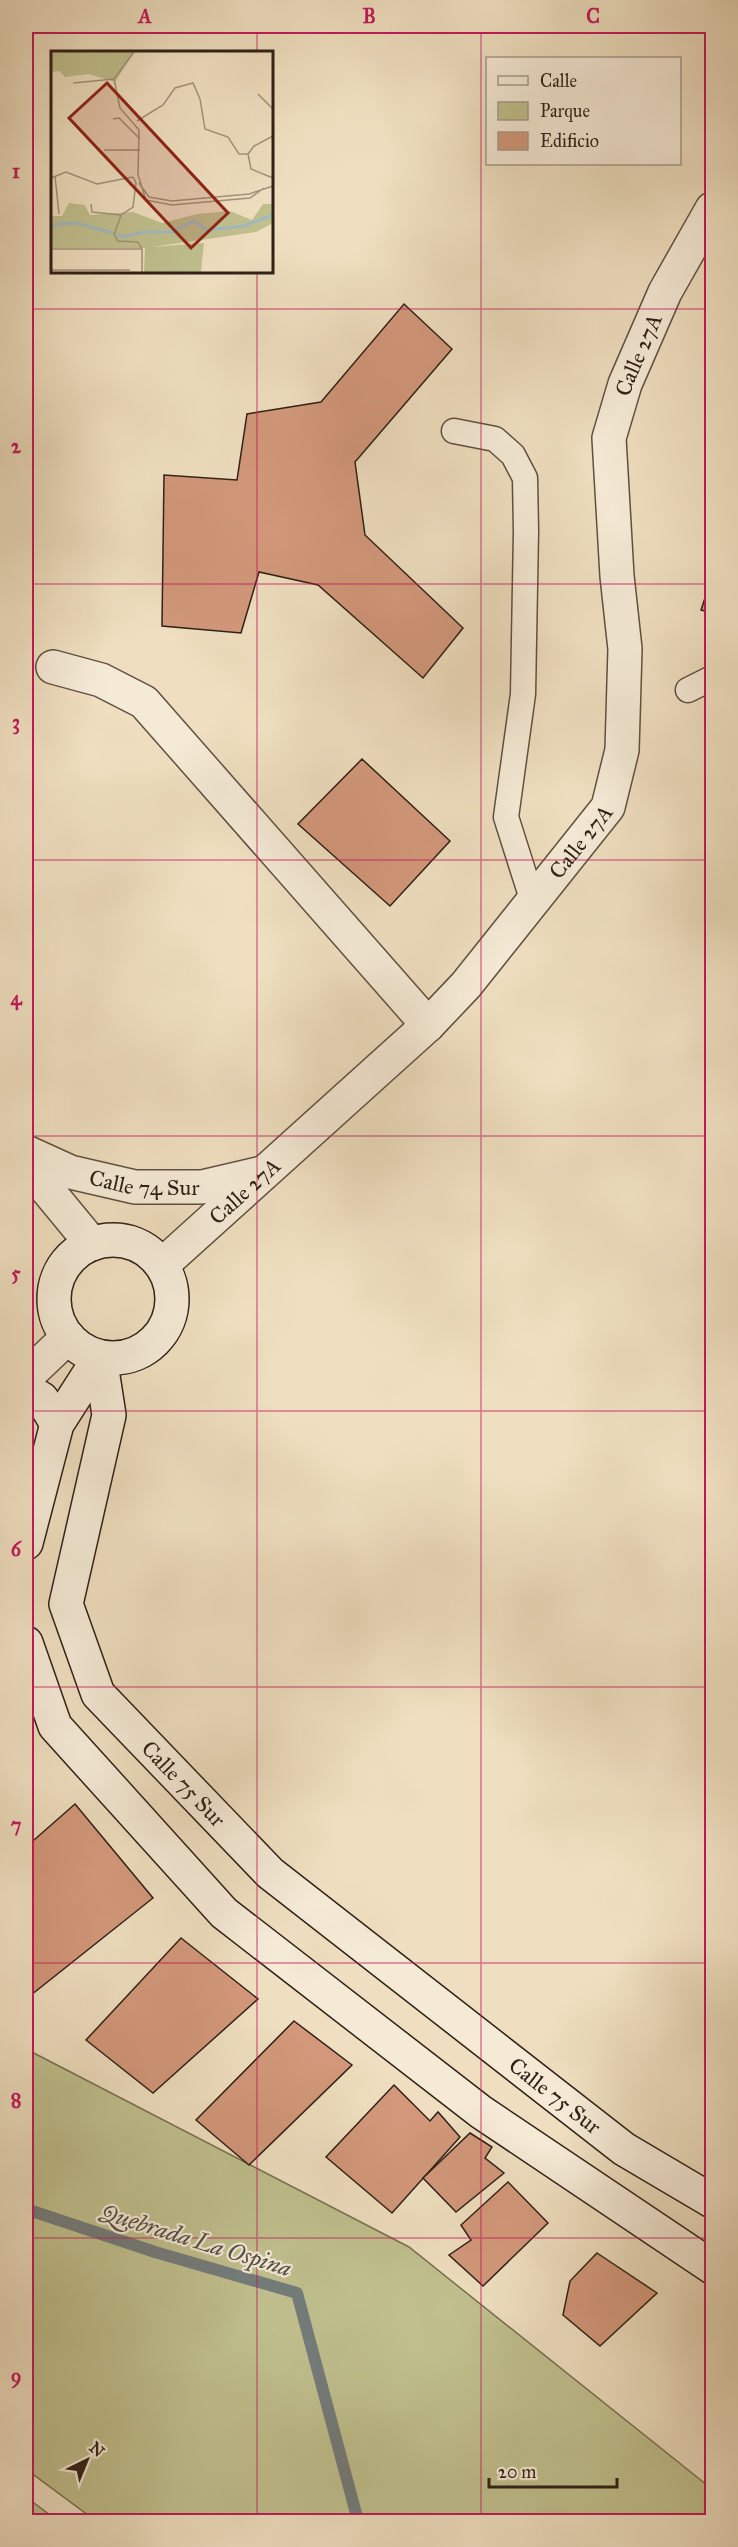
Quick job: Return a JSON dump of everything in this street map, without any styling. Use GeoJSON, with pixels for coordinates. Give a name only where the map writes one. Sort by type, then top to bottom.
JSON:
{"type":"FeatureCollection","features":[{"type":"Feature","properties":{"kind":"street","name":"Calle 27A"},"geometry":{"type":"LineString","coordinates":[[162,1265],[428,1025],[466,985],[608,807],[622,750],[625,649],[617,576],[609,438],[625,384],[665,292],[712,209]]}},
{"type":"Feature","properties":{"kind":"street"},"geometry":{"type":"LineString","coordinates":[[52,667],[101,680],[144,702],[428,1025]]}},
{"type":"Feature","properties":{"kind":"street","name":"Calle 74 Sur"},"geometry":{"type":"LineString","coordinates":[[26,1152],[70,1172],[135,1187],[202,1187],[267,1172]]}},
{"type":"Feature","properties":{"kind":"street","name":"Calle 74 Sur"},"geometry":{"type":"LineString","coordinates":[[26,1164],[92,1244]]}},
{"type":"Feature","properties":{"kind":"street"},"geometry":{"type":"LineString","coordinates":[[110,1239],[129,1242],[148,1251],[162,1265],[171,1284],[172,1304],[167,1324],[155,1341],[138,1353],[119,1359],[100,1357],[82,1350],[68,1337],[58,1322],[54,1303],[55,1284],[63,1267],[75,1253],[92,1244],[110,1239]]}},
{"type":"Feature","properties":{"kind":"street"},"geometry":{"type":"LineString","coordinates":[[26,1377],[68,1337]]}},
{"type":"Feature","properties":{"kind":"street"},"geometry":{"type":"LineString","coordinates":[[26,1543],[57,1424],[100,1357]]}},
{"type":"Feature","properties":{"kind":"street","name":"Calle 75 Sur"},"geometry":{"type":"LineString","coordinates":[[100,1357],[109,1414],[66,1604],[98,1694],[270,1873],[624,2149],[712,2201]]}},
{"type":"Feature","properties":{"kind":"street"},"geometry":{"type":"LineString","coordinates":[[26,1389],[42,1400],[57,1424]]}},
{"type":"Feature","properties":{"kind":"street"},"geometry":{"type":"LineString","coordinates":[[26,1643],[55,1726],[224,1913],[481,2112],[712,2267]]}},
{"type":"Feature","properties":{"kind":"lane"},"geometry":{"type":"LineString","coordinates":[[454,431],[495,439],[513,454],[525,478],[523,694],[506,817],[533,902]]}},
{"type":"Feature","properties":{"kind":"lane"},"geometry":{"type":"LineString","coordinates":[[688,690],[712,678]]}},
{"type":"Feature","properties":{"kind":"green space"},"geometry":{"type":"Polygon","coordinates":[[[26,2049],[409,2247],[712,2489],[712,2521],[96,2521],[26,2469],[26,2049]]]}},
{"type":"Feature","properties":{"kind":"green space"},"geometry":{"type":"Polygon","coordinates":[[[26,2497],[58,2521],[26,2521],[26,2497]]]}},
{"type":"Feature","properties":{"kind":"building"},"geometry":{"type":"Polygon","coordinates":[[[404,304],[452,349],[355,462],[365,535],[463,628],[423,678],[318,585],[259,572],[241,633],[162,626],[164,475],[237,480],[247,414],[321,402],[404,304]]]}},
{"type":"Feature","properties":{"kind":"building"},"geometry":{"type":"Polygon","coordinates":[[[712,577],[712,613],[701,610],[712,577]]]}},
{"type":"Feature","properties":{"kind":"building"},"geometry":{"type":"Polygon","coordinates":[[[362,759],[450,841],[390,906],[298,824],[362,759]]]}},
{"type":"Feature","properties":{"kind":"building"},"geometry":{"type":"Polygon","coordinates":[[[75,1804],[153,1898],[26,1999],[26,1847],[75,1804]]]}},
{"type":"Feature","properties":{"kind":"building"},"geometry":{"type":"Polygon","coordinates":[[[181,1938],[258,1999],[153,2093],[86,2040],[181,1938]]]}},
{"type":"Feature","properties":{"kind":"building"},"geometry":{"type":"Polygon","coordinates":[[[294,2021],[352,2065],[249,2165],[196,2120],[294,2021]]]}},
{"type":"Feature","properties":{"kind":"building"},"geometry":{"type":"Polygon","coordinates":[[[394,2085],[430,2121],[438,2112],[460,2137],[392,2213],[326,2157],[394,2085]]]}},
{"type":"Feature","properties":{"kind":"building"},"geometry":{"type":"Polygon","coordinates":[[[470,2133],[492,2147],[485,2158],[504,2173],[456,2212],[423,2178],[470,2133]]]}},
{"type":"Feature","properties":{"kind":"building"},"geometry":{"type":"Polygon","coordinates":[[[508,2182],[548,2223],[483,2286],[449,2255],[471,2240],[461,2225],[508,2182]]]}},
{"type":"Feature","properties":{"kind":"building"},"geometry":{"type":"Polygon","coordinates":[[[597,2253],[657,2293],[600,2346],[563,2315],[570,2281],[597,2253]]]}},
{"type":"Feature","properties":{"kind":"waterway","name":"Quebrada La Ospina"},"geometry":{"type":"LineString","coordinates":[[26,2209],[155,2252],[297,2293],[357,2517],[362,2522]]}}]}
